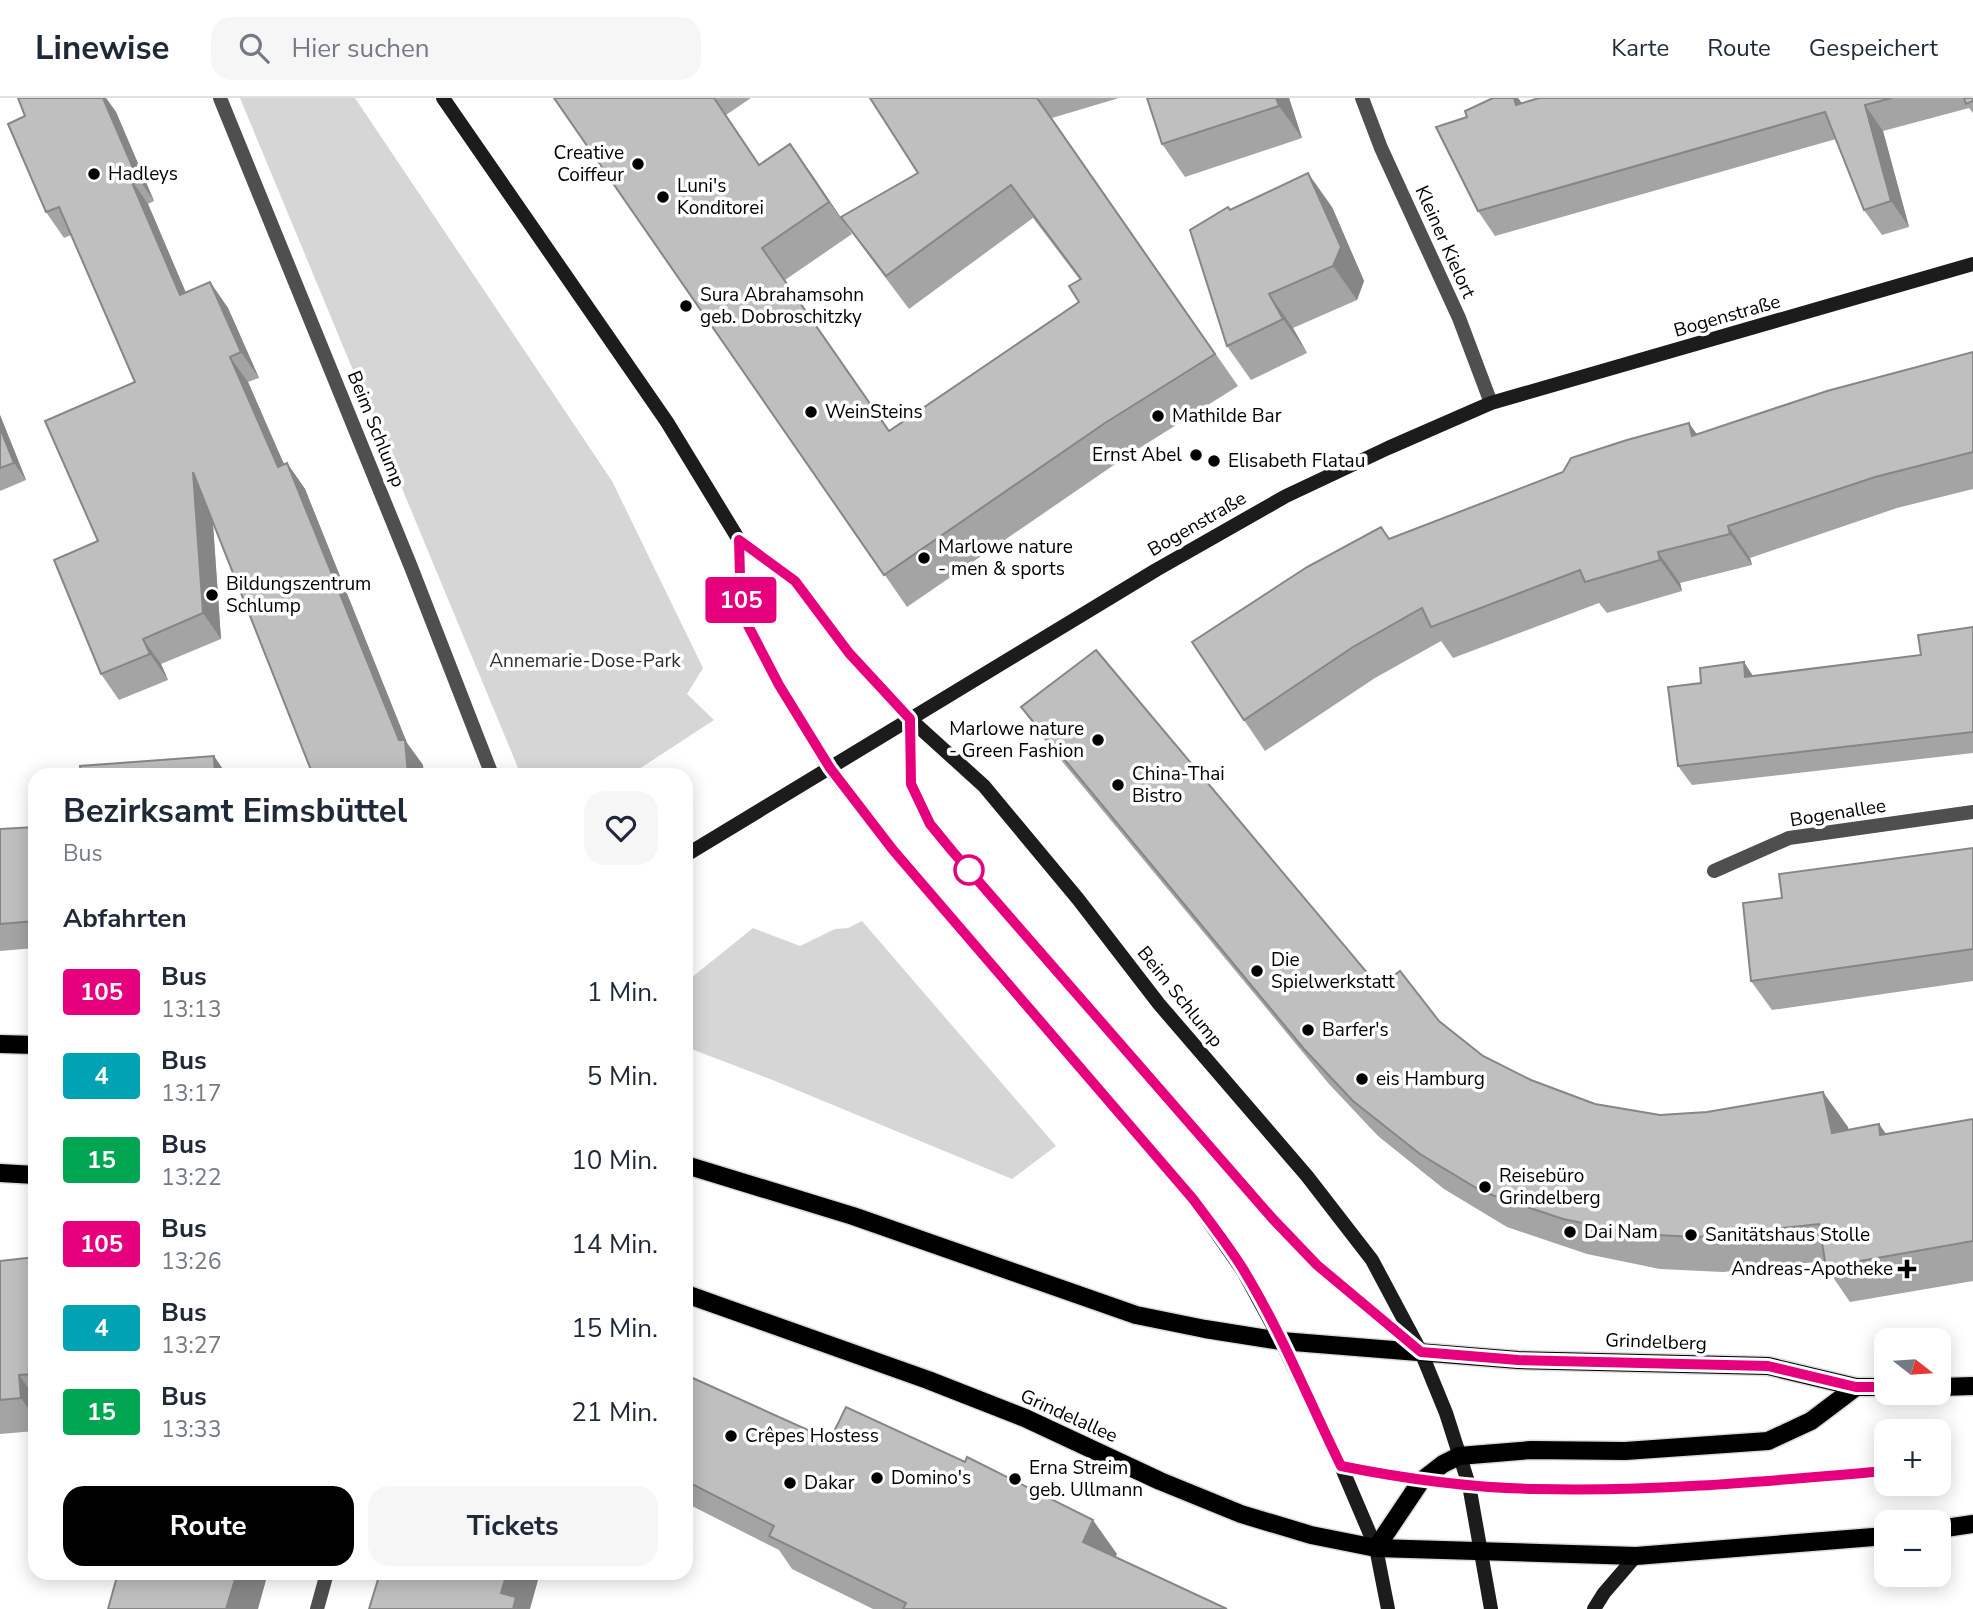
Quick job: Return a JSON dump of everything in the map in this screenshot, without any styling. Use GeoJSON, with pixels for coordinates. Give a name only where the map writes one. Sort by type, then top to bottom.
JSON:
{"type":"FeatureCollection","features":[{"type":"Feature","properties":{"kind":"main road","name":"Beim Schlump"},"geometry":{"type":"LineString","coordinates":[[443,98],[667,422],[739,540],[795,581],[849,653],[910,719],[984,786],[1159,1004],[1307,1176],[1373,1260],[1421,1352],[1446,1413],[1469,1485],[1491,1609]]}},
{"type":"Feature","properties":{"kind":"main road","name":"Bogenstraße"},"geometry":{"type":"LineString","coordinates":[[693,851],[1156,570],[1286,496],[1388,448],[1491,403],[1973,264]]}},
{"type":"Feature","properties":{"kind":"main road","name":"Beim Schlump"},"geometry":{"type":"LineString","coordinates":[[739,540],[741,612],[773,674],[830,768],[893,850],[1193,1199],[1244,1270],[1341,1466],[1376,1548],[1388,1609]]}},
{"type":"Feature","properties":{"kind":"main road"},"geometry":{"type":"LineString","coordinates":[[0,1044],[28,1045]]}},
{"type":"Feature","properties":{"kind":"main road"},"geometry":{"type":"LineString","coordinates":[[693,1167],[853,1216],[1136,1314],[1281,1341],[1421,1352]]}},
{"type":"Feature","properties":{"kind":"main road"},"geometry":{"type":"LineString","coordinates":[[0,1172],[28,1174]]}},
{"type":"Feature","properties":{"kind":"main road","name":"Grindelallee"},"geometry":{"type":"LineString","coordinates":[[693,1296],[928,1380],[1025,1418],[1160,1481],[1241,1514],[1311,1535],[1376,1548],[1481,1549]]}},
{"type":"Feature","properties":{"kind":"main road","name":"Grindelberg"},"geometry":{"type":"LineString","coordinates":[[1421,1352],[1518,1360],[1768,1366],[1856,1387],[1874,1387]]}},
{"type":"Feature","properties":{"kind":"main road"},"geometry":{"type":"LineString","coordinates":[[1951,1387],[1973,1386]]}},
{"type":"Feature","properties":{"kind":"main road"},"geometry":{"type":"LineString","coordinates":[[1376,1548],[1421,1480],[1459,1456],[1531,1450],[1625,1451],[1768,1441],[1811,1421],[1856,1387]]}},
{"type":"Feature","properties":{"kind":"main road"},"geometry":{"type":"LineString","coordinates":[[1951,1527],[1973,1524]]}},
{"type":"Feature","properties":{"kind":"main road"},"geometry":{"type":"LineString","coordinates":[[1481,1549],[1636,1556],[1874,1537]]}},
{"type":"Feature","properties":{"kind":"main road"},"geometry":{"type":"LineString","coordinates":[[1594,1609],[1636,1556]]}},
{"type":"Feature","properties":{"kind":"street","name":"Beim Schlump"},"geometry":{"type":"LineString","coordinates":[[220,98],[463,696],[489,768]]}},
{"type":"Feature","properties":{"kind":"street","name":"Kleiner Kielort"},"geometry":{"type":"LineString","coordinates":[[1362,98],[1381,148],[1459,318],[1491,403]]}},
{"type":"Feature","properties":{"kind":"street","name":"Bogenallee"},"geometry":{"type":"LineString","coordinates":[[1714,871],[1789,838],[1973,812]]}},
{"type":"Feature","properties":{"kind":"street"},"geometry":{"type":"LineString","coordinates":[[317,1609],[325,1580]]}},
{"type":"Feature","properties":{"kind":"green space","name":"Annemarie-Dose-Park"},"geometry":{"type":"Polygon","coordinates":[[[240,98],[355,98],[612,481],[703,668],[687,694],[714,720],[641,768],[518,768],[240,98]]]}},
{"type":"Feature","properties":{"kind":"green space"},"geometry":{"type":"Polygon","coordinates":[[[862,921],[1056,1146],[1012,1179],[693,1050],[693,976],[753,928],[800,946],[835,929],[848,928],[862,921]]]}},
{"type":"Feature","properties":{"kind":"building"},"geometry":{"type":"Polygon","coordinates":[[[18,98],[103,98],[136,175],[130,178],[180,295],[210,282],[241,352],[230,357],[278,467],[287,463],[399,740],[405,740],[407,768],[310,768],[193,472],[203,613],[143,639],[150,654],[101,674],[54,560],[98,541],[45,421],[135,382],[59,207],[46,212],[8,124],[25,116],[18,98]]]}},
{"type":"Feature","properties":{"kind":"building"},"geometry":{"type":"Polygon","coordinates":[[[554,98],[714,98],[759,165],[790,144],[829,202],[762,248],[889,431],[1079,302],[1069,286],[1081,279],[1011,185],[886,276],[841,217],[918,173],[870,98],[1037,98],[1215,354],[1105,423],[884,575],[554,98]]]}},
{"type":"Feature","properties":{"kind":"building"},"geometry":{"type":"Polygon","coordinates":[[[1147,98],[1276,98],[1279,106],[1162,144],[1147,98]]]}},
{"type":"Feature","properties":{"kind":"building"},"geometry":{"type":"Polygon","coordinates":[[[1493,98],[1514,98],[1516,105],[1539,98],[1892,98],[1865,105],[1891,201],[1864,210],[1825,112],[1478,211],[1436,127],[1467,117],[1465,111],[1493,98]]]}},
{"type":"Feature","properties":{"kind":"building"},"geometry":{"type":"Polygon","coordinates":[[[1964,98],[1973,98],[1973,101],[1966,104],[1964,98]]]}},
{"type":"Feature","properties":{"kind":"building"},"geometry":{"type":"Polygon","coordinates":[[[1308,173],[1341,247],[1333,266],[1269,294],[1283,319],[1227,346],[1190,230],[1228,207],[1230,210],[1308,173]]]}},
{"type":"Feature","properties":{"kind":"building"},"geometry":{"type":"Polygon","coordinates":[[[1973,352],[1973,452],[1875,477],[1728,526],[1730,534],[1658,552],[1660,560],[1585,582],[1580,570],[1431,627],[1422,608],[1353,647],[1244,720],[1192,642],[1307,567],[1381,527],[1389,539],[1563,472],[1571,458],[1627,440],[1689,423],[1692,436],[1827,391],[1973,352]]]}},
{"type":"Feature","properties":{"kind":"building"},"geometry":{"type":"Polygon","coordinates":[[[0,428],[14,463],[0,468],[0,428]]]}},
{"type":"Feature","properties":{"kind":"building"},"geometry":{"type":"Polygon","coordinates":[[[1973,627],[1973,732],[1678,766],[1668,687],[1701,683],[1700,668],[1744,662],[1745,677],[1921,655],[1918,635],[1973,627]]]}},
{"type":"Feature","properties":{"kind":"building"},"geometry":{"type":"Polygon","coordinates":[[[1096,650],[1379,987],[1400,971],[1439,1021],[1483,1056],[1531,1080],[1595,1104],[1660,1115],[1707,1112],[1823,1092],[1832,1133],[1879,1124],[1880,1135],[1973,1119],[1973,1241],[1826,1267],[1819,1224],[1698,1237],[1636,1234],[1563,1219],[1483,1192],[1420,1154],[1353,1101],[1304,1049],[1021,707],[1096,650]]]}},
{"type":"Feature","properties":{"kind":"building"},"geometry":{"type":"Polygon","coordinates":[[[214,756],[215,768],[80,768],[214,756]]]}},
{"type":"Feature","properties":{"kind":"building"},"geometry":{"type":"Polygon","coordinates":[[[28,827],[28,922],[0,924],[0,829],[28,827]]]}},
{"type":"Feature","properties":{"kind":"building"},"geometry":{"type":"Polygon","coordinates":[[[1973,848],[1973,949],[1751,981],[1743,903],[1782,898],[1779,874],[1973,848]]]}},
{"type":"Feature","properties":{"kind":"building"},"geometry":{"type":"Polygon","coordinates":[[[28,1258],[28,1374],[19,1375],[21,1398],[0,1400],[0,1261],[28,1258]]]}},
{"type":"Feature","properties":{"kind":"building"},"geometry":{"type":"Polygon","coordinates":[[[693,1378],[830,1440],[846,1407],[965,1462],[967,1457],[1093,1520],[1083,1542],[1227,1609],[903,1609],[906,1603],[769,1536],[774,1526],[693,1485],[693,1378]]]}},
{"type":"Feature","properties":{"kind":"building"},"geometry":{"type":"Polygon","coordinates":[[[116,1580],[235,1580],[226,1609],[108,1609],[116,1580]]]}},
{"type":"Feature","properties":{"kind":"building"},"geometry":{"type":"Polygon","coordinates":[[[378,1580],[505,1580],[501,1593],[516,1597],[513,1609],[369,1609],[378,1580]]]}},
{"type":"Feature","properties":{"kind":"bus line","name":"105"},"geometry":{"type":"LineString","coordinates":[[1874,1387],[1856,1387],[1768,1366],[1518,1360],[1421,1352],[1317,1265],[1272,1218],[953,852],[930,824],[911,784],[910,719],[849,653],[795,581],[739,540],[741,612],[779,685],[830,768],[893,850],[1004,976],[1193,1199],[1222,1238],[1244,1270],[1341,1466],[1421,1480],[1536,1489],[1709,1486],[1874,1472]]}},
{"type":"Feature","properties":{"kind":"place","name":"Creative Coiffeur"},"geometry":{"type":"Point","coordinates":[638,164]}},
{"type":"Feature","properties":{"kind":"place","name":"Hadleys"},"geometry":{"type":"Point","coordinates":[94,174]}},
{"type":"Feature","properties":{"kind":"place","name":"Luni's Konditorei"},"geometry":{"type":"Point","coordinates":[663,197]}},
{"type":"Feature","properties":{"kind":"place","name":"Sura Abrahamsohn geb. Dobroschitzky"},"geometry":{"type":"Point","coordinates":[686,306]}},
{"type":"Feature","properties":{"kind":"place","name":"WeinSteins"},"geometry":{"type":"Point","coordinates":[811,412]}},
{"type":"Feature","properties":{"kind":"place","name":"Mathilde Bar"},"geometry":{"type":"Point","coordinates":[1158,416]}},
{"type":"Feature","properties":{"kind":"place","name":"Ernst Abel"},"geometry":{"type":"Point","coordinates":[1196,455]}},
{"type":"Feature","properties":{"kind":"place","name":"Elisabeth Flatau"},"geometry":{"type":"Point","coordinates":[1214,461]}},
{"type":"Feature","properties":{"kind":"place","name":"Marlowe nature - men & sports"},"geometry":{"type":"Point","coordinates":[924,558]}},
{"type":"Feature","properties":{"kind":"place","name":"Bildungszentrum Schlump"},"geometry":{"type":"Point","coordinates":[212,595]}},
{"type":"Feature","properties":{"kind":"place","name":"Marlowe nature - Green Fashion"},"geometry":{"type":"Point","coordinates":[1098,740]}},
{"type":"Feature","properties":{"kind":"place","name":"China-Thai Bistro"},"geometry":{"type":"Point","coordinates":[1118,785]}},
{"type":"Feature","properties":{"kind":"place","name":"Die Spielwerkstatt"},"geometry":{"type":"Point","coordinates":[1257,971]}},
{"type":"Feature","properties":{"kind":"place","name":"Barfer's"},"geometry":{"type":"Point","coordinates":[1308,1030]}},
{"type":"Feature","properties":{"kind":"place","name":"eis Hamburg"},"geometry":{"type":"Point","coordinates":[1362,1079]}},
{"type":"Feature","properties":{"kind":"place","name":"Reisebüro Grindelberg"},"geometry":{"type":"Point","coordinates":[1485,1187]}},
{"type":"Feature","properties":{"kind":"place","name":"Dai Nam"},"geometry":{"type":"Point","coordinates":[1570,1232]}},
{"type":"Feature","properties":{"kind":"place","name":"Sanitätshaus Stolle"},"geometry":{"type":"Point","coordinates":[1691,1235]}},
{"type":"Feature","properties":{"kind":"place","name":"Andreas-Apotheke"},"geometry":{"type":"Point","coordinates":[1907,1269]}},
{"type":"Feature","properties":{"kind":"place","name":"Crêpes Hostess"},"geometry":{"type":"Point","coordinates":[731,1436]}},
{"type":"Feature","properties":{"kind":"place","name":"Domino's"},"geometry":{"type":"Point","coordinates":[877,1478]}},
{"type":"Feature","properties":{"kind":"place","name":"Erna Streim geb. Ullmann"},"geometry":{"type":"Point","coordinates":[1015,1479]}},
{"type":"Feature","properties":{"kind":"place","name":"Dakar"},"geometry":{"type":"Point","coordinates":[790,1483]}}]}
